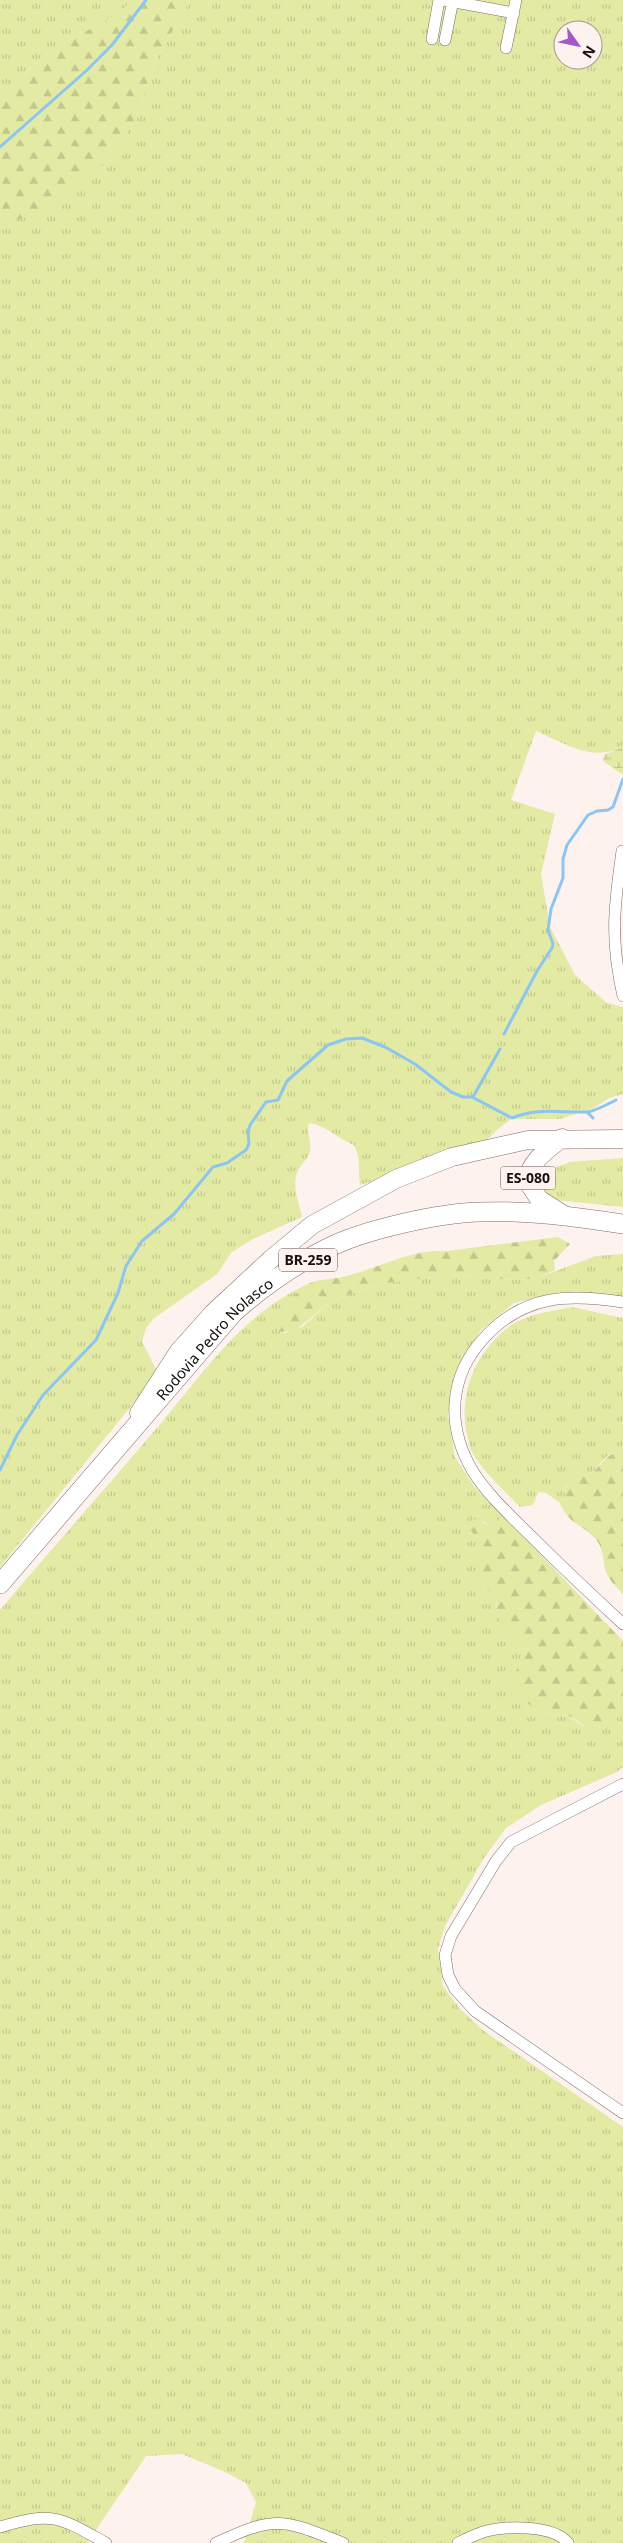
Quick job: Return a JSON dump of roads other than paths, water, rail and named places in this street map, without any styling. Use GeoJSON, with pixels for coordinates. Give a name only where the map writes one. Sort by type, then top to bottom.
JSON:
{"type":"FeatureCollection","features":[{"type":"Feature","properties":{"kind":"highway","name":"Rodovia Pedro Nolasco"},"geometry":{"type":"LineString","coordinates":[[0,1584],[233,1313],[274,1280],[327,1248],[415,1221],[479,1212],[564,1215],[623,1224]]}},
{"type":"Feature","properties":{"kind":"main road"},"geometry":{"type":"LineString","coordinates":[[120,1443],[179,1351],[213,1312],[312,1225],[396,1179],[452,1156],[528,1140],[562,1138],[623,1139]]}},
{"type":"Feature","properties":{"kind":"main road","name":"ES-080"},"geometry":{"type":"LineString","coordinates":[[562,1138],[532,1165],[527,1181],[539,1199],[564,1215]]}},
{"type":"Feature","properties":{"kind":"street"},"geometry":{"type":"LineString","coordinates":[[432,39],[439,0]]}},
{"type":"Feature","properties":{"kind":"street"},"geometry":{"type":"LineString","coordinates":[[445,40],[450,0],[514,13]]}},
{"type":"Feature","properties":{"kind":"street"},"geometry":{"type":"LineString","coordinates":[[506,48],[516,0]]}},
{"type":"Feature","properties":{"kind":"street"},"geometry":{"type":"LineString","coordinates":[[622,851],[613,929],[616,967],[623,996]]}},
{"type":"Feature","properties":{"kind":"street"},"geometry":{"type":"LineString","coordinates":[[607,910],[613,929]]}},
{"type":"Feature","properties":{"kind":"street"},"geometry":{"type":"LineString","coordinates":[[623,1302],[585,1296],[547,1299],[520,1309],[494,1326],[468,1358],[457,1384],[454,1416],[465,1456],[474,1472],[507,1512],[623,1624]]}},
{"type":"Feature","properties":{"kind":"street"},"geometry":{"type":"LineString","coordinates":[[623,1784],[511,1842],[478,1889],[452,1936],[446,1955],[448,1974],[455,1989],[475,2010],[623,2114]]}},
{"type":"Feature","properties":{"kind":"street"},"geometry":{"type":"LineString","coordinates":[[0,2527],[34,2518],[52,2517],[65,2520],[106,2543]]}},
{"type":"Feature","properties":{"kind":"street"},"geometry":{"type":"LineString","coordinates":[[216,2543],[253,2526],[287,2523],[343,2543]]}},
{"type":"Feature","properties":{"kind":"street"},"geometry":{"type":"LineString","coordinates":[[458,2543],[484,2532],[529,2528],[558,2535],[568,2543]]}},
{"type":"Feature","properties":{"kind":"waterway"},"geometry":{"type":"LineString","coordinates":[[0,147],[86,71],[112,45],[146,0]]}},
{"type":"Feature","properties":{"kind":"waterway"},"geometry":{"type":"LineString","coordinates":[[504,1034],[537,971],[552,948],[553,944],[548,930],[551,909],[563,878],[563,859],[567,845],[588,815],[613,807],[623,779]]}},
{"type":"Feature","properties":{"kind":"waterway"},"geometry":{"type":"LineString","coordinates":[[0,1470],[17,1435],[43,1395],[96,1340],[118,1293],[126,1266],[142,1241],[174,1214],[213,1167],[227,1163],[246,1150],[249,1144],[248,1132],[250,1125],[266,1102],[278,1100],[287,1081],[328,1045],[346,1039],[362,1038],[385,1047],[415,1064],[451,1092],[463,1097],[472,1097],[512,1118],[540,1112],[587,1112],[616,1100]]}},
{"type":"Feature","properties":{"kind":"waterway"},"geometry":{"type":"LineString","coordinates":[[473,1097],[500,1049]]}},
{"type":"Feature","properties":{"kind":"waterway"},"geometry":{"type":"LineString","coordinates":[[587,1112],[593,1118]]}}]}
